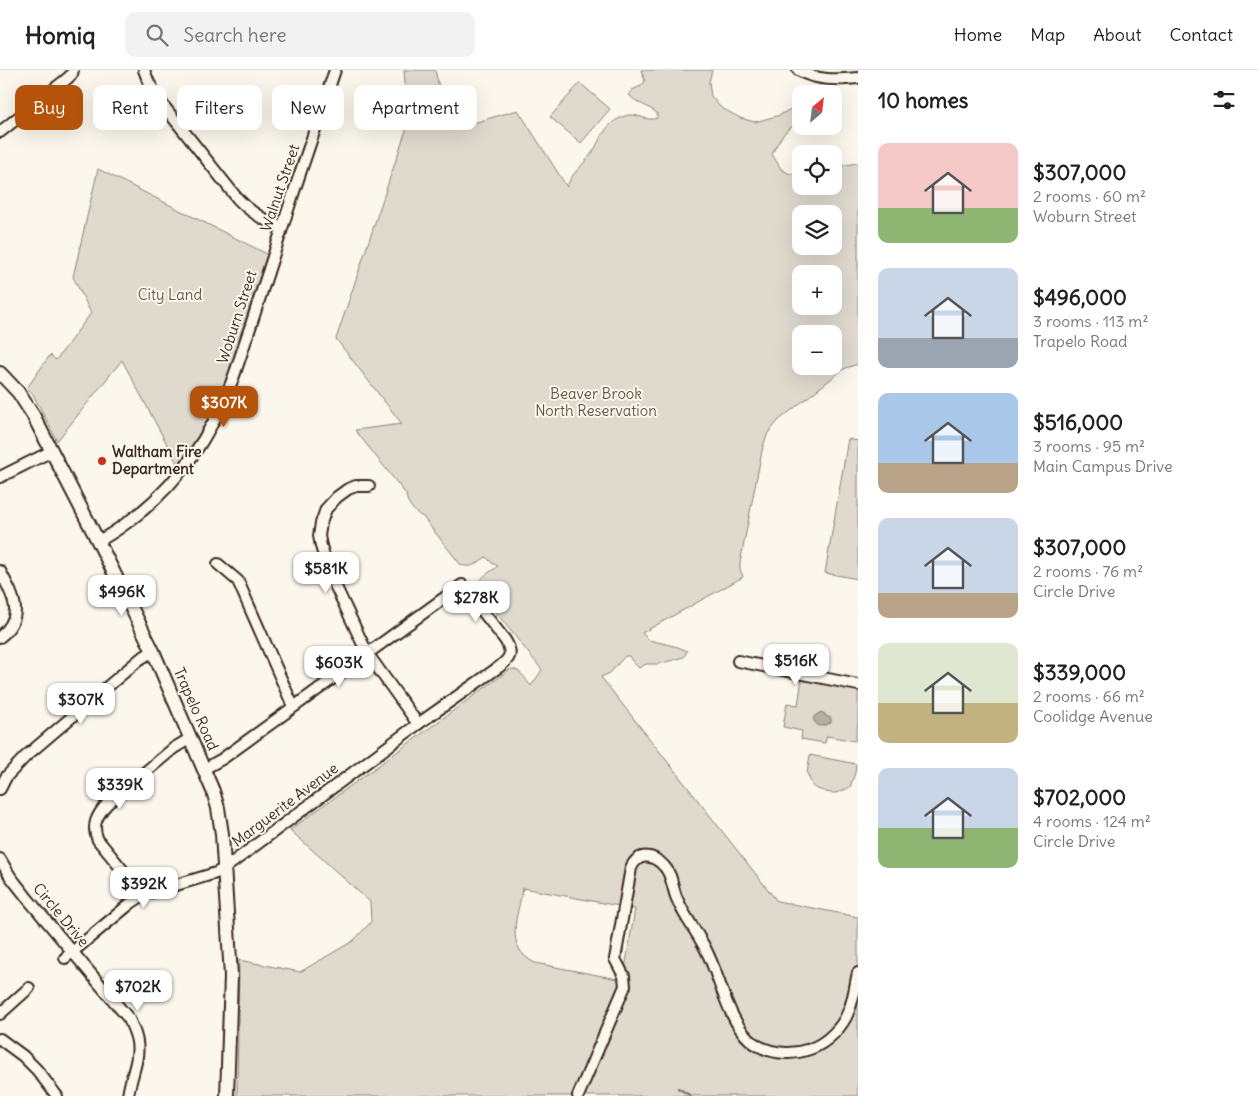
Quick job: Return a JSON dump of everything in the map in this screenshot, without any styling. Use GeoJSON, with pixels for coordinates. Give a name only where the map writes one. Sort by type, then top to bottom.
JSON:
{"type":"FeatureCollection","features":[{"type":"Feature","properties":{"kind":"main road","name":"Trapelo Road"},"geometry":{"type":"LineString","coordinates":[[0,373],[26,403],[98,540],[153,651],[210,782],[221,825],[231,976],[227,1096]]}},
{"type":"Feature","properties":{"kind":"street"},"geometry":{"type":"LineString","coordinates":[[0,132],[68,78],[74,70]]}},
{"type":"Feature","properties":{"kind":"street"},"geometry":{"type":"LineString","coordinates":[[144,70],[149,83],[163,105],[237,198],[260,218],[282,227]]}},
{"type":"Feature","properties":{"kind":"street","name":"Walnut Street"},"geometry":{"type":"LineString","coordinates":[[272,259],[335,70]]}},
{"type":"Feature","properties":{"kind":"street"},"geometry":{"type":"LineString","coordinates":[[798,70],[822,79],[858,78]]}},
{"type":"Feature","properties":{"kind":"street","name":"Woburn Street"},"geometry":{"type":"LineString","coordinates":[[98,540],[119,529],[162,493],[179,474],[202,441],[218,412],[233,378],[272,259]]}},
{"type":"Feature","properties":{"kind":"street"},"geometry":{"type":"LineString","coordinates":[[0,477],[52,451]]}},
{"type":"Feature","properties":{"kind":"street"},"geometry":{"type":"LineString","coordinates":[[369,486],[356,486],[348,489],[326,509],[321,523],[320,546],[328,570],[367,653],[418,724]]}},
{"type":"Feature","properties":{"kind":"street"},"geometry":{"type":"LineString","coordinates":[[218,564],[238,581],[293,706]]}},
{"type":"Feature","properties":{"kind":"street"},"geometry":{"type":"LineString","coordinates":[[0,571],[14,599],[16,609],[15,618],[10,627],[0,636]]}},
{"type":"Feature","properties":{"kind":"street","name":"Marguerite Avenue"},"geometry":{"type":"LineString","coordinates":[[68,955],[143,895],[216,873],[225,868],[418,724],[499,667],[509,658],[510,652],[505,640],[462,585],[367,653]]}},
{"type":"Feature","properties":{"kind":"street"},"geometry":{"type":"LineString","coordinates":[[0,789],[6,777],[16,765],[140,659],[153,651]]}},
{"type":"Feature","properties":{"kind":"street"},"geometry":{"type":"LineString","coordinates":[[204,768],[222,759],[367,653]]}},
{"type":"Feature","properties":{"kind":"street"},"geometry":{"type":"LineString","coordinates":[[738,661],[858,685]]}},
{"type":"Feature","properties":{"kind":"street"},"geometry":{"type":"LineString","coordinates":[[143,895],[98,840],[95,829],[96,822],[99,814],[107,804],[174,748],[191,738]]}},
{"type":"Feature","properties":{"kind":"street"},"geometry":{"type":"LineString","coordinates":[[578,1096],[625,986],[624,976],[615,959],[631,868],[634,861],[639,857],[645,856],[659,861],[665,866],[670,874],[678,901],[706,949],[731,1013],[739,1028],[750,1040],[764,1048],[775,1052],[800,1052],[824,1042],[842,1023],[849,1011],[858,973]]}},
{"type":"Feature","properties":{"kind":"street","name":"Circle Drive"},"geometry":{"type":"LineString","coordinates":[[0,859],[10,876],[68,955],[120,1008],[134,1030],[137,1040],[137,1051],[128,1096]]}},
{"type":"Feature","properties":{"kind":"street"},"geometry":{"type":"LineString","coordinates":[[0,1014],[29,988]]}},
{"type":"Feature","properties":{"kind":"street"},"geometry":{"type":"LineString","coordinates":[[0,1039],[37,1070],[57,1096]]}},
{"type":"Feature","properties":{"kind":"green space","name":"Beaver Brook North Reservation"},"geometry":{"type":"Polygon","coordinates":[[[404,70],[435,70],[438,85],[405,85],[404,70]]]}},
{"type":"Feature","properties":{"kind":"green space","name":"Beaver Brook North Reservation"},"geometry":{"type":"Polygon","coordinates":[[[641,70],[712,70],[709,82],[711,96],[720,107],[740,118],[755,122],[780,115],[792,108],[792,127],[780,139],[772,154],[781,169],[792,174],[792,195],[842,195],[842,166],[858,163],[858,364],[842,370],[842,325],[792,325],[792,375],[836,375],[779,420],[768,433],[763,446],[740,563],[743,577],[642,633],[649,640],[687,651],[684,657],[659,664],[646,664],[639,668],[629,656],[625,656],[610,673],[601,677],[777,901],[858,917],[858,1096],[237,1096],[239,960],[300,972],[353,941],[371,922],[370,902],[290,830],[509,670],[519,671],[531,686],[542,670],[479,591],[478,586],[481,579],[498,566],[486,557],[471,566],[460,564],[423,517],[412,508],[406,494],[355,430],[402,424],[336,339],[406,130],[477,130],[477,122],[518,110],[567,187],[571,177],[589,157],[604,132],[613,122],[630,115],[650,119],[657,118],[657,113],[629,95],[632,90],[641,86],[645,81],[641,70]],[[523,888],[515,930],[519,948],[525,956],[535,963],[623,980],[635,909],[523,888]]]}},
{"type":"Feature","properties":{"kind":"green space"},"geometry":{"type":"Polygon","coordinates":[[[580,83],[610,109],[581,143],[550,117],[580,83]]]}},
{"type":"Feature","properties":{"kind":"green space","name":"City Land"},"geometry":{"type":"Polygon","coordinates":[[[98,169],[267,254],[224,385],[206,424],[178,465],[122,360],[57,441],[33,394],[27,388],[50,355],[56,360],[91,313],[73,277],[98,169]]]}},
{"type":"Feature","properties":{"kind":"green space"},"geometry":{"type":"Polygon","coordinates":[[[848,439],[858,441],[858,579],[825,573],[848,439]]]}},
{"type":"Feature","properties":{"kind":"green space"},"geometry":{"type":"Polygon","coordinates":[[[802,679],[858,689],[858,723],[855,741],[827,736],[825,743],[801,739],[802,731],[783,727],[787,703],[798,705],[802,679]]]}},
{"type":"Feature","properties":{"kind":"green space"},"geometry":{"type":"Polygon","coordinates":[[[810,755],[856,764],[850,787],[840,792],[832,793],[813,787],[807,773],[810,755]]]}},
{"type":"Feature","properties":{"kind":"shaded area"},"geometry":{"type":"Polygon","coordinates":[[[821,712],[831,718],[831,723],[820,726],[816,724],[814,717],[821,712]]]}},
{"type":"Feature","properties":{"kind":"waterway"},"geometry":{"type":"LineString","coordinates":[[678,1088],[691,1096]]}},
{"type":"Feature","properties":{"kind":"place","name":"Waltham Fire Department"},"geometry":{"type":"Point","coordinates":[102,461]}}]}
